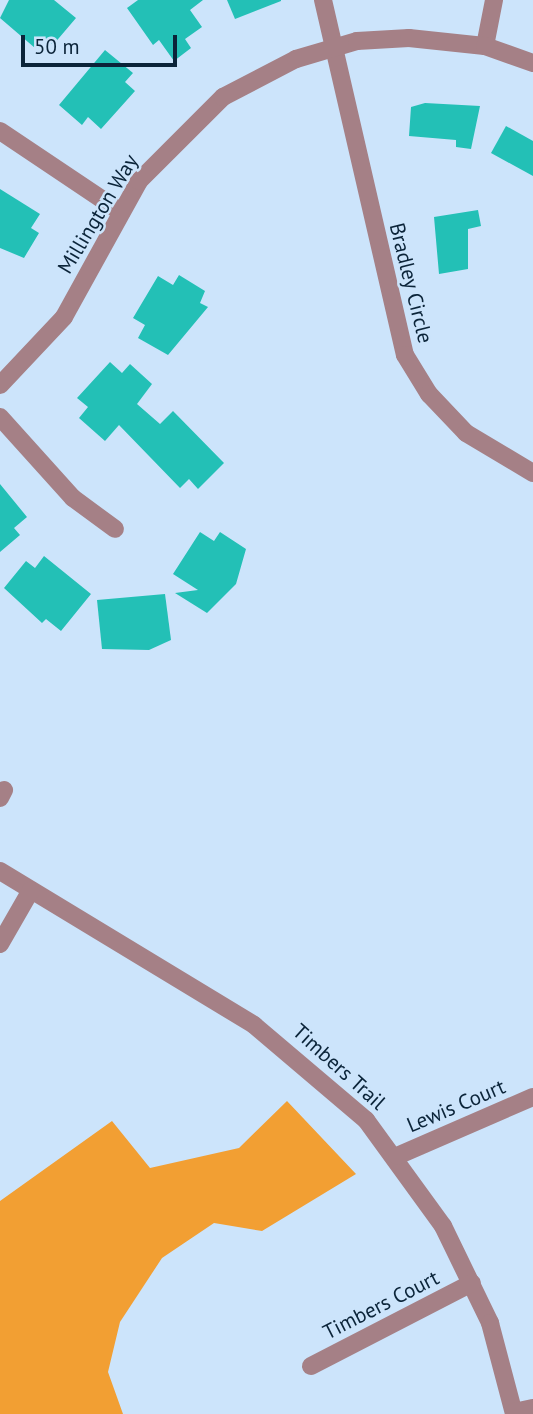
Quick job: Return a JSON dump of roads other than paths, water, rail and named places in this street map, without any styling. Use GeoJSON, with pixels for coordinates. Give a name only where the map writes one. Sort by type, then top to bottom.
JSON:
{"type":"FeatureCollection","features":[{"type":"Feature","properties":{"kind":"street","name":"Bradley Circle"},"geometry":{"type":"LineString","coordinates":[[323,0],[405,355],[429,394],[466,433],[533,473]]}},
{"type":"Feature","properties":{"kind":"street"},"geometry":{"type":"LineString","coordinates":[[485,46],[494,0]]}},
{"type":"Feature","properties":{"kind":"street","name":"Millington Way"},"geometry":{"type":"LineString","coordinates":[[0,385],[64,317],[121,212],[164,150],[223,97],[296,59],[334,48],[410,38],[485,46],[533,62]]}},
{"type":"Feature","properties":{"kind":"street"},"geometry":{"type":"LineString","coordinates":[[0,131],[121,212]]}},
{"type":"Feature","properties":{"kind":"street"},"geometry":{"type":"LineString","coordinates":[[0,416],[73,498],[116,529]]}},
{"type":"Feature","properties":{"kind":"street","name":"Timbers Trail"},"geometry":{"type":"LineString","coordinates":[[0,871],[295,1054],[397,1156],[472,1283],[491,1323],[514,1413]]}},
{"type":"Feature","properties":{"kind":"street"},"geometry":{"type":"LineString","coordinates":[[0,944],[31,890]]}},
{"type":"Feature","properties":{"kind":"street","name":"Lewis Court"},"geometry":{"type":"LineString","coordinates":[[397,1156],[533,1097]]}},
{"type":"Feature","properties":{"kind":"street","name":"Timbers Court"},"geometry":{"type":"LineString","coordinates":[[311,1367],[472,1283]]}},
{"type":"Feature","properties":{"kind":"street"},"geometry":{"type":"LineString","coordinates":[[514,1413],[533,1408]]}}]}
